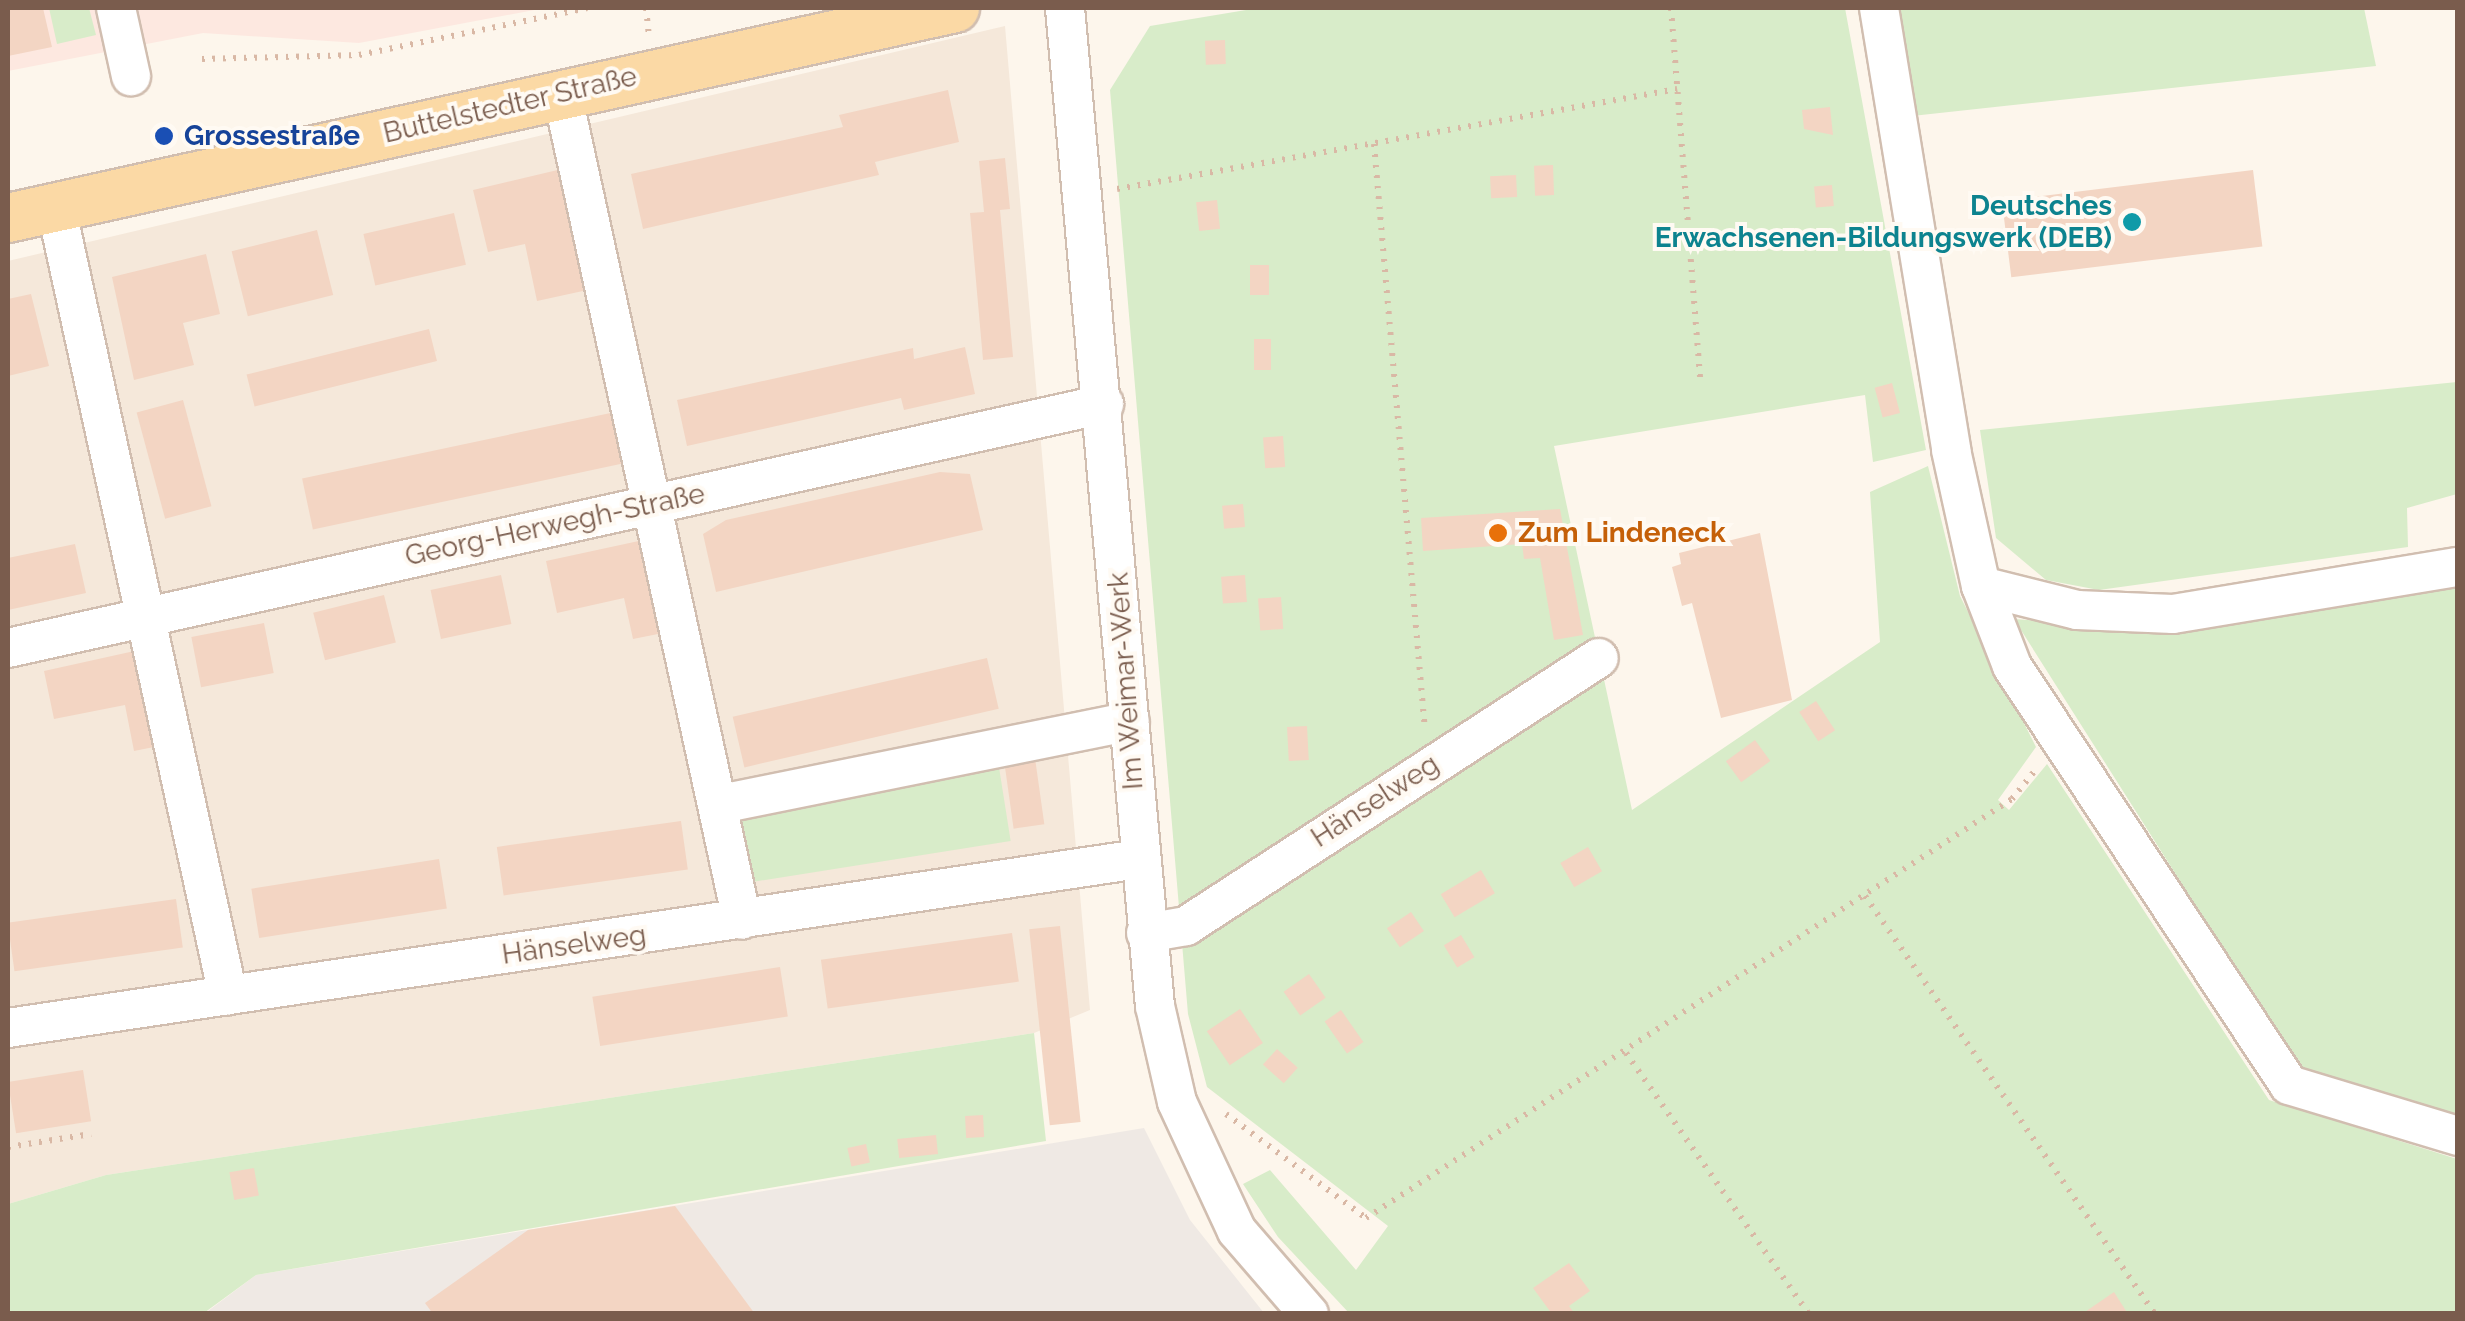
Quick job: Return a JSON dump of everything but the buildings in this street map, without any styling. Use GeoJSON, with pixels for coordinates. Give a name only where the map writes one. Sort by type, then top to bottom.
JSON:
{"type":"FeatureCollection","features":[{"type":"Feature","properties":{"kind":"main road","name":"Buttelstedter Straße"},"geometry":{"type":"LineString","coordinates":[[8,218],[955,8]]}},
{"type":"Feature","properties":{"kind":"street"},"geometry":{"type":"LineString","coordinates":[[116,8],[131,76]]}},
{"type":"Feature","properties":{"kind":"street","name":"Im Weimar-Werk"},"geometry":{"type":"LineString","coordinates":[[1064,8],[1086,194],[1130,721],[1121,862],[1146,933],[1178,1102],[1236,1231],[1309,1314]]}},
{"type":"Feature","properties":{"kind":"street"},"geometry":{"type":"LineString","coordinates":[[1879,8],[1981,586],[2012,666],[2056,738],[2289,1084],[2458,1136]]}},
{"type":"Feature","properties":{"kind":"street"},"geometry":{"type":"LineString","coordinates":[[562,93],[650,504],[720,804],[742,920]]}},
{"type":"Feature","properties":{"kind":"street"},"geometry":{"type":"LineString","coordinates":[[56,208],[148,614],[228,996]]}},
{"type":"Feature","properties":{"kind":"street","name":"Georg-Herwegh-Straße"},"geometry":{"type":"LineString","coordinates":[[8,648],[1104,404]]}},
{"type":"Feature","properties":{"kind":"street"},"geometry":{"type":"LineString","coordinates":[[1981,586],[2077,610],[2173,614],[2458,567]]}},
{"type":"Feature","properties":{"kind":"street","name":"Hänselweg"},"geometry":{"type":"LineString","coordinates":[[1146,933],[1186,926],[1600,658]]}},
{"type":"Feature","properties":{"kind":"street"},"geometry":{"type":"LineString","coordinates":[[720,804],[1130,721]]}},
{"type":"Feature","properties":{"kind":"street","name":"Hänselweg"},"geometry":{"type":"LineString","coordinates":[[8,1028],[1121,862]]}},
{"type":"Feature","properties":{"kind":"path"},"geometry":{"type":"LineString","coordinates":[[202,59],[359,55],[588,8]]}},
{"type":"Feature","properties":{"kind":"path"},"geometry":{"type":"LineString","coordinates":[[1670,8],[1700,380]]}},
{"type":"Feature","properties":{"kind":"path"},"geometry":{"type":"LineString","coordinates":[[1086,194],[1677,90]]}},
{"type":"Feature","properties":{"kind":"path"},"geometry":{"type":"LineString","coordinates":[[1374,144],[1428,766]]}},
{"type":"Feature","properties":{"kind":"path"},"geometry":{"type":"LineString","coordinates":[[1178,1102],[1220,1109],[1366,1218],[2012,799],[2056,738]]}},
{"type":"Feature","properties":{"kind":"path"},"geometry":{"type":"LineString","coordinates":[[1865,896],[2155,1314]]}},
{"type":"Feature","properties":{"kind":"path"},"geometry":{"type":"LineString","coordinates":[[1626,1052],[1809,1314]]}},
{"type":"Feature","properties":{"kind":"path"},"geometry":{"type":"LineString","coordinates":[[8,1147],[92,1134]]}},
{"type":"Feature","properties":{"kind":"shaded area"},"geometry":{"type":"Polygon","coordinates":[[[8,8],[545,8],[359,43],[203,33],[8,71],[8,8]]]}},
{"type":"Feature","properties":{"kind":"shaded area"},"geometry":{"type":"Polygon","coordinates":[[[1005,26],[1090,1010],[1034,1033],[106,1175],[8,1204],[8,261],[1005,26]]]}},
{"type":"Feature","properties":{"kind":"shaded area"},"geometry":{"type":"Polygon","coordinates":[[[1144,1128],[1190,1220],[1264,1313],[204,1314],[256,1275],[1144,1128]]]}},
{"type":"Feature","properties":{"kind":"green space"},"geometry":{"type":"Polygon","coordinates":[[[49,8],[89,8],[96,35],[57,44],[49,8]]]}},
{"type":"Feature","properties":{"kind":"green space"},"geometry":{"type":"Polygon","coordinates":[[[1258,8],[1845,8],[1926,450],[1873,462],[1865,395],[1554,446],[1632,810],[1880,642],[1870,492],[1928,466],[1960,596],[2036,747],[1998,800],[2009,810],[2047,764],[2269,1100],[2457,1159],[2457,1313],[1349,1313],[1278,1237],[1243,1184],[1270,1170],[1356,1270],[1388,1226],[1207,1087],[1188,1014],[1110,90],[1150,26],[1258,8]]]}},
{"type":"Feature","properties":{"kind":"green space"},"geometry":{"type":"Polygon","coordinates":[[[1896,8],[2364,8],[2376,66],[1912,116],[1896,8]]]}},
{"type":"Feature","properties":{"kind":"green space"},"geometry":{"type":"Polygon","coordinates":[[[2457,382],[2457,494],[2407,508],[2408,547],[2099,590],[2046,580],[1996,538],[1980,430],[2457,382]]]}},
{"type":"Feature","properties":{"kind":"green space"},"geometry":{"type":"Polygon","coordinates":[[[2457,587],[2457,1122],[2301,1072],[2014,619],[2176,631],[2457,587]]]}},
{"type":"Feature","properties":{"kind":"green space"},"geometry":{"type":"Polygon","coordinates":[[[998,761],[1011,841],[735,885],[722,805],[998,761]]]}},
{"type":"Feature","properties":{"kind":"green space"},"geometry":{"type":"Polygon","coordinates":[[[1034,1033],[1046,1141],[256,1275],[204,1313],[8,1314],[8,1204],[106,1175],[1034,1033]]]}},
{"type":"Feature","properties":{"kind":"place","name":"Grossestraße"},"geometry":{"type":"Point","coordinates":[164,136]}},
{"type":"Feature","properties":{"kind":"place","name":"Deutsches Erwachsenen-Bildungswerk (DEB)"},"geometry":{"type":"Point","coordinates":[2132,222]}},
{"type":"Feature","properties":{"kind":"place","name":"Zum Lindeneck"},"geometry":{"type":"Point","coordinates":[1498,533]}}]}
